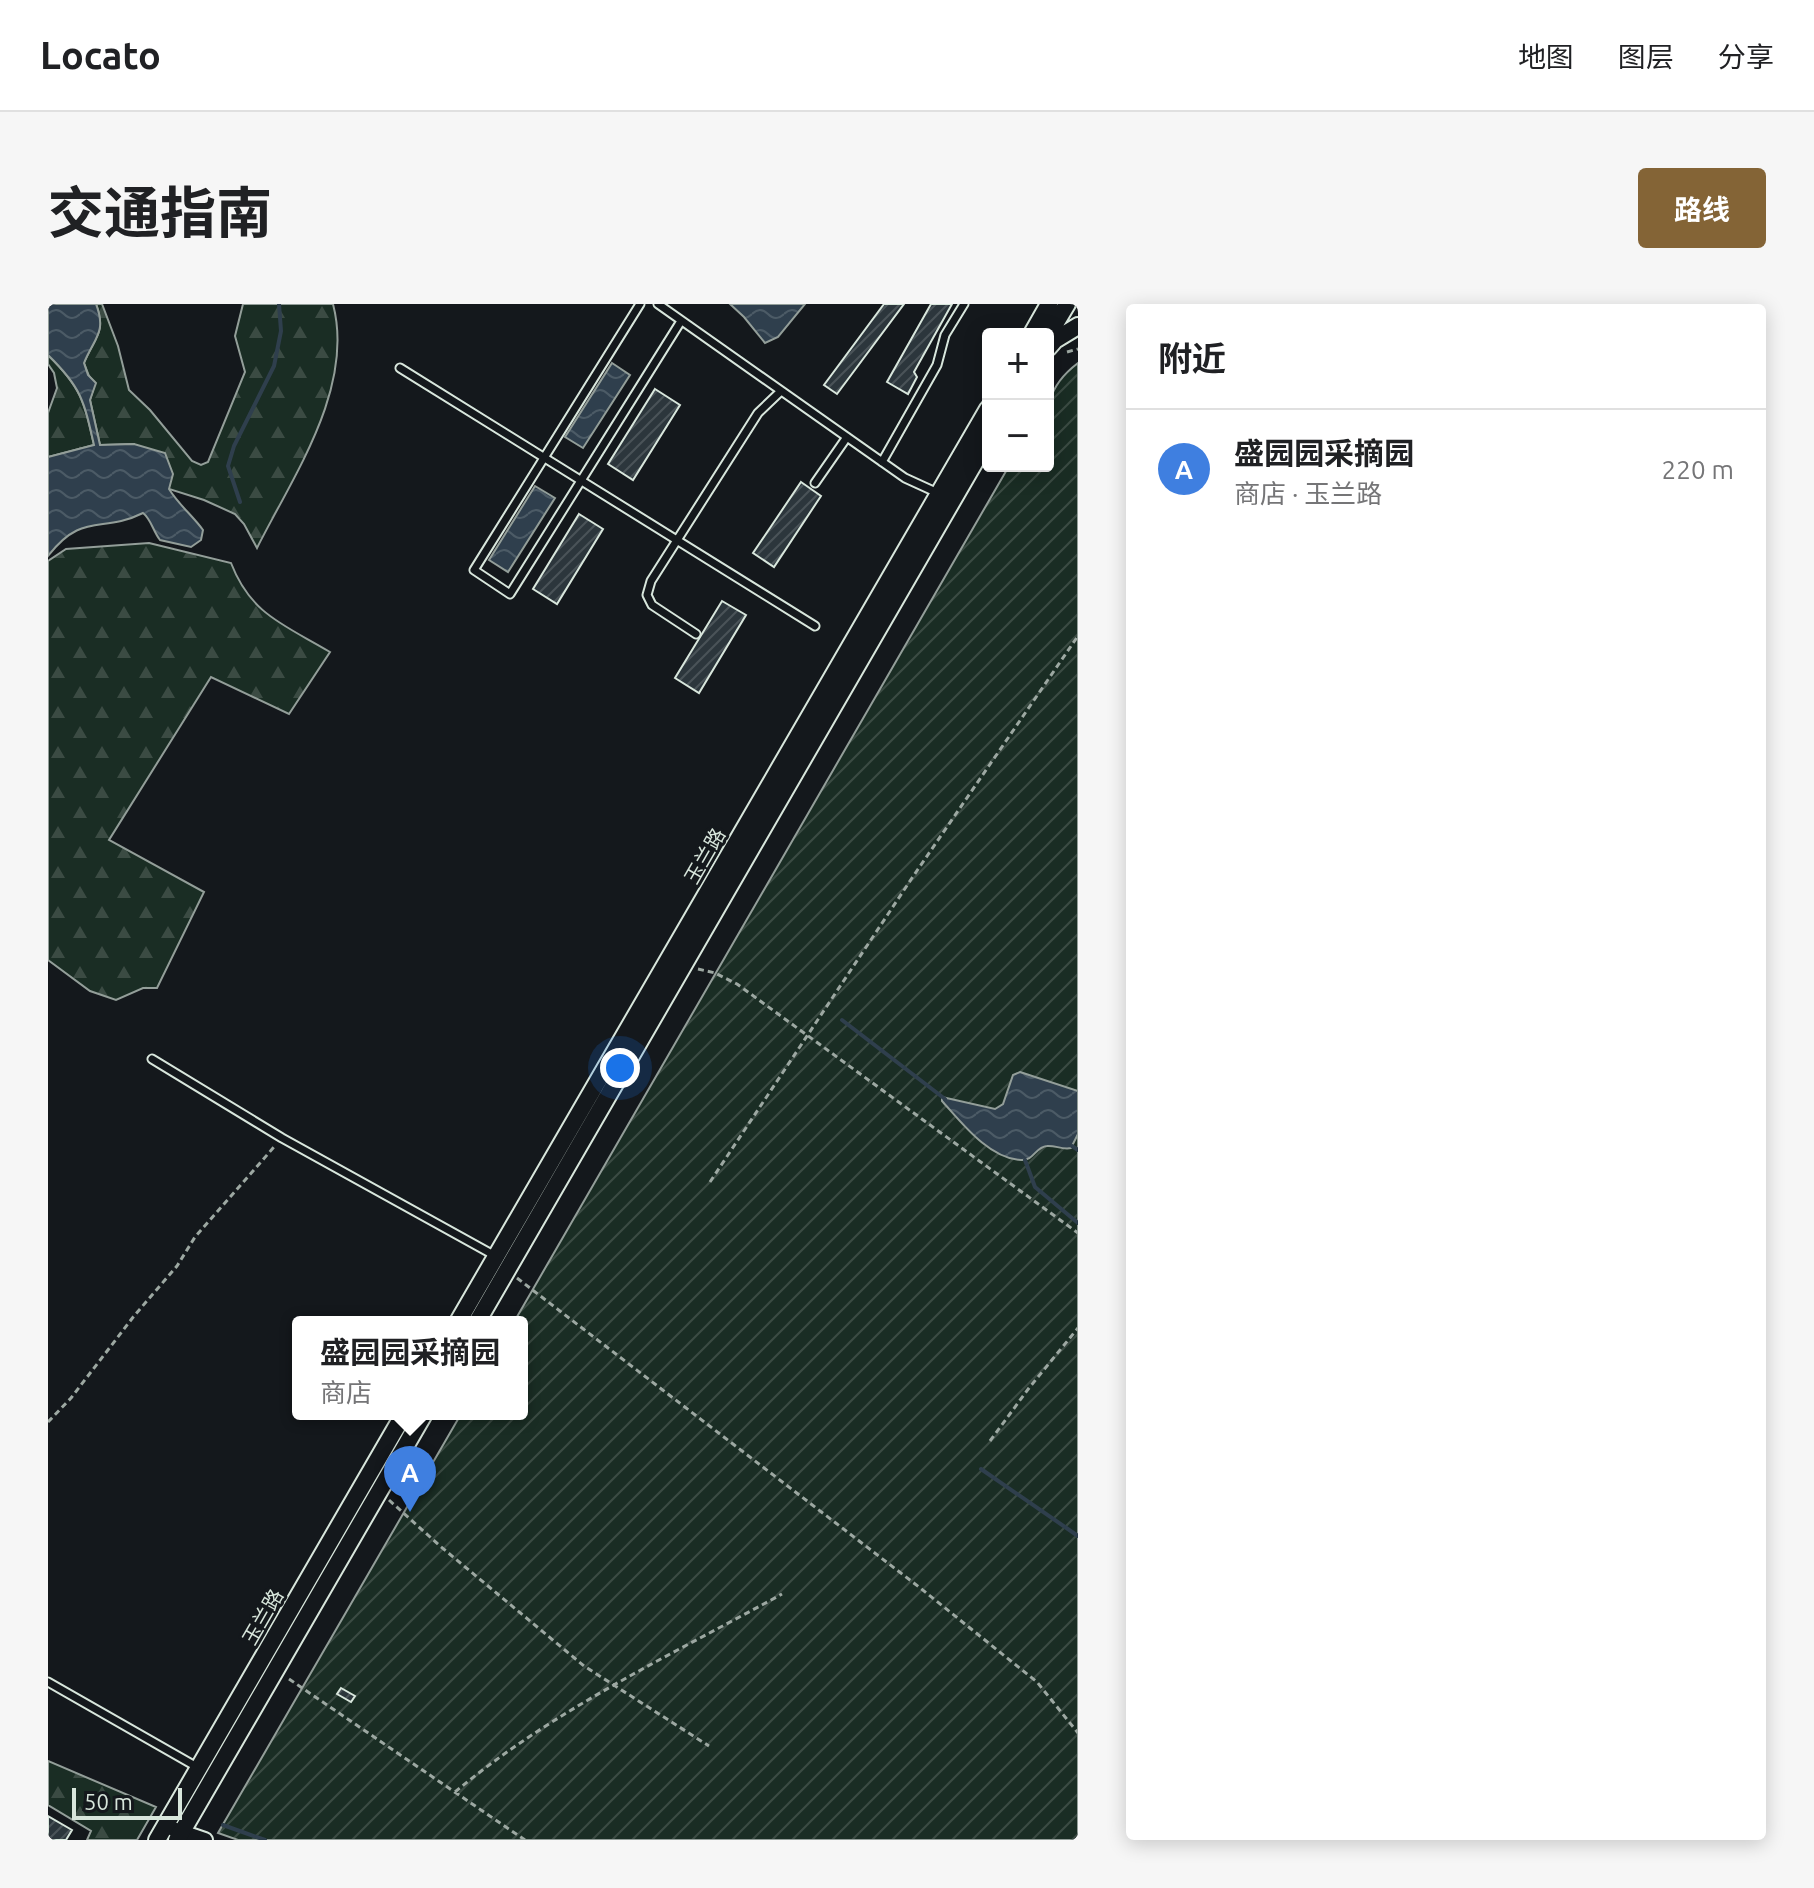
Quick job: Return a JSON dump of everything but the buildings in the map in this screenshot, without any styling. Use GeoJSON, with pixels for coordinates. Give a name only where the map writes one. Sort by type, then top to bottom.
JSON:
{"type":"FeatureCollection","features":[{"type":"Feature","properties":{"kind":"street"},"geometry":{"type":"LineString","coordinates":[[1027,328],[1035,304]]}},
{"type":"Feature","properties":{"kind":"street"},"geometry":{"type":"LineString","coordinates":[[1035,328],[1049,304]]}},
{"type":"Feature","properties":{"kind":"street"},"geometry":{"type":"LineString","coordinates":[[1053,328],[1067,304]]}},
{"type":"Feature","properties":{"kind":"street"},"geometry":{"type":"LineString","coordinates":[[1054,341],[1078,326]]}},
{"type":"Feature","properties":{"kind":"street","name":"玉兰路"},"geometry":{"type":"LineString","coordinates":[[462,1316],[500,1265],[683,966],[946,496],[982,421]]}},
{"type":"Feature","properties":{"kind":"street","name":"玉兰路"},"geometry":{"type":"LineString","coordinates":[[479,1316],[500,1265],[946,496],[982,447]]}},
{"type":"Feature","properties":{"kind":"street","name":"玉兰路"},"geometry":{"type":"LineString","coordinates":[[170,1834],[199,1768],[401,1420]]}},
{"type":"Feature","properties":{"kind":"street","name":"玉兰路"},"geometry":{"type":"LineString","coordinates":[[170,1834],[276,1670],[421,1420]]}},
{"type":"Feature","properties":{"kind":"street"},"geometry":{"type":"LineString","coordinates":[[170,1834],[205,1840]]}},
{"type":"Feature","properties":{"kind":"lane"},"geometry":{"type":"LineString","coordinates":[[640,304],[474,570],[510,594],[681,321]]}},
{"type":"Feature","properties":{"kind":"lane"},"geometry":{"type":"LineString","coordinates":[[658,304],[905,478],[946,496]]}},
{"type":"Feature","properties":{"kind":"lane"},"geometry":{"type":"LineString","coordinates":[[882,462],[937,365],[945,335],[964,304]]}},
{"type":"Feature","properties":{"kind":"lane"},"geometry":{"type":"LineString","coordinates":[[400,368],[815,626]]}},
{"type":"Feature","properties":{"kind":"lane"},"geometry":{"type":"LineString","coordinates":[[696,634],[652,605],[647,595],[651,581],[758,413],[781,391]]}},
{"type":"Feature","properties":{"kind":"lane"},"geometry":{"type":"LineString","coordinates":[[815,483],[847,437]]}},
{"type":"Feature","properties":{"kind":"lane"},"geometry":{"type":"LineString","coordinates":[[152,1059],[282,1138],[490,1253],[500,1265]]}},
{"type":"Feature","properties":{"kind":"lane"},"geometry":{"type":"LineString","coordinates":[[48,1682],[199,1768]]}},
{"type":"Feature","properties":{"kind":"path"},"geometry":{"type":"LineString","coordinates":[[710,1182],[1078,636]]}},
{"type":"Feature","properties":{"kind":"path"},"geometry":{"type":"LineString","coordinates":[[683,966],[715,973],[737,984],[1078,1233]]}},
{"type":"Feature","properties":{"kind":"path"},"geometry":{"type":"LineString","coordinates":[[48,1422],[71,1398],[177,1266],[195,1237],[282,1138]]}},
{"type":"Feature","properties":{"kind":"path"},"geometry":{"type":"LineString","coordinates":[[500,1265],[919,1587],[1037,1682],[1078,1733]]}},
{"type":"Feature","properties":{"kind":"path"},"geometry":{"type":"LineString","coordinates":[[990,1441],[1078,1328]]}},
{"type":"Feature","properties":{"kind":"path"},"geometry":{"type":"LineString","coordinates":[[387,1497],[584,1666],[709,1746]]}},
{"type":"Feature","properties":{"kind":"path"},"geometry":{"type":"LineString","coordinates":[[455,1792],[524,1739],[782,1594]]}},
{"type":"Feature","properties":{"kind":"path"},"geometry":{"type":"LineString","coordinates":[[276,1670],[525,1840]]}},
{"type":"Feature","properties":{"kind":"green space"},"geometry":{"type":"Polygon","coordinates":[[[96,304],[102,304],[118,346],[129,390],[150,410],[192,461],[201,465],[208,462],[245,372],[235,336],[243,304],[333,304],[338,336],[328,399],[303,461],[257,548],[235,514],[169,489],[134,444],[100,445],[90,400],[95,383],[84,363],[100,329],[96,304]]]}},
{"type":"Feature","properties":{"kind":"green space"},"geometry":{"type":"Polygon","coordinates":[[[48,355],[68,376],[80,396],[94,445],[48,457],[48,413],[57,388],[48,355]]]}},
{"type":"Feature","properties":{"kind":"green space"},"geometry":{"type":"Polygon","coordinates":[[[1078,363],[1078,1840],[238,1840],[218,1833],[458,1420],[528,1420],[528,1316],[517,1316],[1006,472],[1054,472],[1056,386],[1078,363]]]}},
{"type":"Feature","properties":{"kind":"green space"},"geometry":{"type":"Polygon","coordinates":[[[149,543],[231,563],[239,581],[259,607],[284,626],[330,652],[289,714],[211,677],[109,840],[204,892],[157,988],[143,988],[116,1000],[90,991],[48,960],[48,561],[66,549],[149,543]]]}},
{"type":"Feature","properties":{"kind":"green space"},"geometry":{"type":"Polygon","coordinates":[[[48,1761],[156,1807],[137,1840],[87,1840],[91,1831],[48,1805],[48,1761]]]}},
{"type":"Feature","properties":{"kind":"water"},"geometry":{"type":"Polygon","coordinates":[[[48,304],[96,304],[100,329],[84,363],[88,375],[96,383],[90,400],[100,445],[134,444],[165,453],[173,474],[169,489],[203,530],[201,540],[191,547],[160,540],[143,513],[82,528],[60,542],[48,556],[48,457],[94,445],[80,395],[68,376],[48,355],[48,304]]]}},
{"type":"Feature","properties":{"kind":"water"},"geometry":{"type":"Polygon","coordinates":[[[730,304],[805,304],[778,337],[765,343],[730,304]]]}},
{"type":"Feature","properties":{"kind":"water"},"geometry":{"type":"Polygon","coordinates":[[[612,363],[630,375],[583,448],[565,437],[612,363]]]}},
{"type":"Feature","properties":{"kind":"water"},"geometry":{"type":"Polygon","coordinates":[[[535,486],[555,498],[508,572],[489,560],[535,486]]]}},
{"type":"Feature","properties":{"kind":"water"},"geometry":{"type":"Polygon","coordinates":[[[1020,1072],[1078,1091],[1078,1134],[1071,1148],[1047,1146],[1025,1160],[1009,1158],[977,1138],[942,1101],[942,1097],[995,1109],[1003,1104],[1013,1075],[1020,1072]]]}},
{"type":"Feature","properties":{"kind":"waterway"},"geometry":{"type":"LineString","coordinates":[[240,502],[228,466],[234,446],[274,366],[281,331],[279,304]]}},
{"type":"Feature","properties":{"kind":"waterway"},"geometry":{"type":"LineString","coordinates":[[842,1020],[945,1099]]}},
{"type":"Feature","properties":{"kind":"waterway"},"geometry":{"type":"LineString","coordinates":[[1072,1146],[1078,1150]]}},
{"type":"Feature","properties":{"kind":"waterway"},"geometry":{"type":"LineString","coordinates":[[1025,1160],[1035,1187],[1078,1223]]}},
{"type":"Feature","properties":{"kind":"waterway"},"geometry":{"type":"LineString","coordinates":[[981,1469],[1078,1536]]}},
{"type":"Feature","properties":{"kind":"waterway"},"geometry":{"type":"LineString","coordinates":[[223,1825],[265,1840]]}},
{"type":"Feature","properties":{"kind":"place","name":"盛园园采摘园"},"geometry":{"type":"Point","coordinates":[410,1512]}}]}
